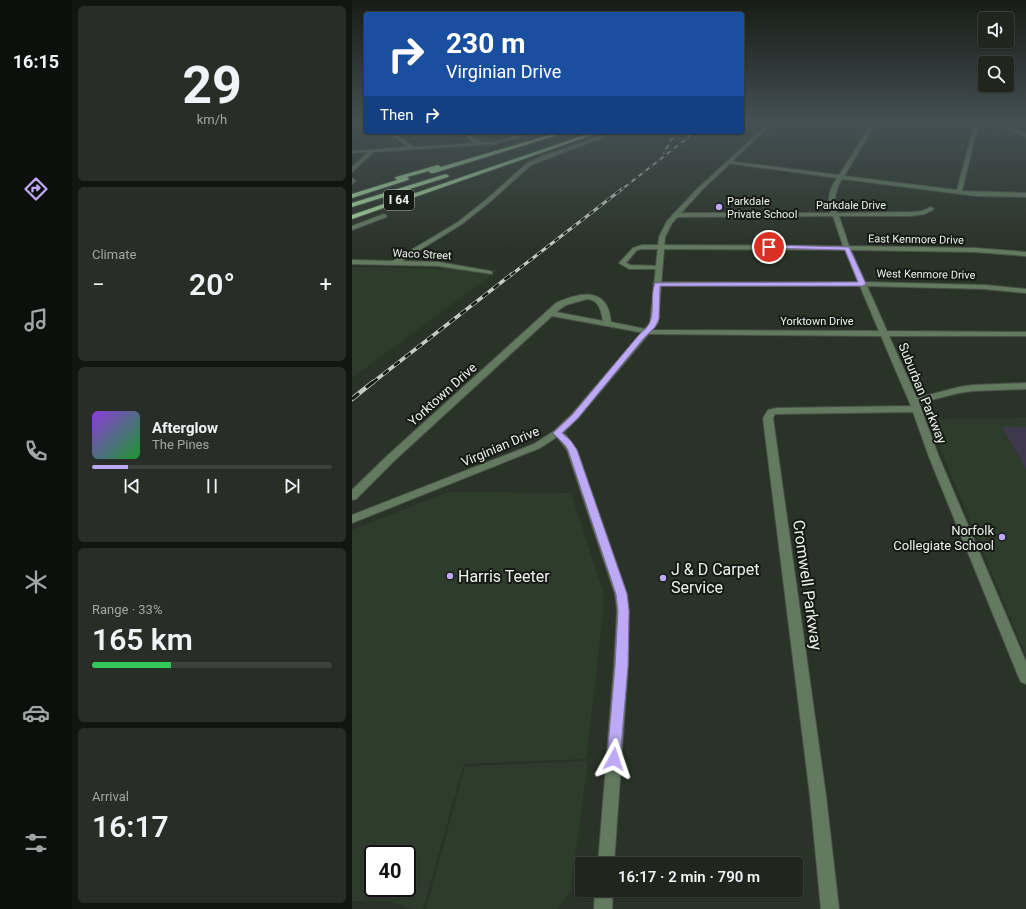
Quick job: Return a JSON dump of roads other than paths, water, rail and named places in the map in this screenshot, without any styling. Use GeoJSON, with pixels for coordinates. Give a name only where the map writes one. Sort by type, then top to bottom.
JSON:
{"type":"FeatureCollection","features":[{"type":"Feature","properties":{"kind":"highway"},"geometry":{"type":"LineString","coordinates":[[352,190],[448,164]]}},
{"type":"Feature","properties":{"kind":"highway","name":"I 64"},"geometry":{"type":"LineString","coordinates":[[352,197],[456,164]]}},
{"type":"Feature","properties":{"kind":"highway"},"geometry":{"type":"LineString","coordinates":[[462,171],[483,164]]}},
{"type":"Feature","properties":{"kind":"highway","name":"I 64"},"geometry":{"type":"LineString","coordinates":[[352,205],[483,164]]}},
{"type":"Feature","properties":{"kind":"highway","name":"I 64"},"geometry":{"type":"LineString","coordinates":[[352,217],[503,164]]}},
{"type":"Feature","properties":{"kind":"highway"},"geometry":{"type":"LineString","coordinates":[[352,205],[455,173]]}},
{"type":"Feature","properties":{"kind":"highway"},"geometry":{"type":"LineString","coordinates":[[352,221],[445,184]]}},
{"type":"Feature","properties":{"kind":"street"},"geometry":{"type":"LineString","coordinates":[[394,263],[460,224],[529,164]]}},
{"type":"Feature","properties":{"kind":"street","name":"Virginian Drive"},"geometry":{"type":"LineString","coordinates":[[352,519],[537,446],[557,433],[575,416],[594,392],[652,327],[655,319],[658,268],[664,231],[675,215],[727,164]]}},
{"type":"Feature","properties":{"kind":"street"},"geometry":{"type":"LineString","coordinates":[[747,164],[959,192],[997,196],[1026,195]]}},
{"type":"Feature","properties":{"kind":"street","name":"Suburban Parkway"},"geometry":{"type":"LineString","coordinates":[[847,164],[832,192],[832,206],[835,216],[862,284],[915,405],[934,457],[1026,678]]}},
{"type":"Feature","properties":{"kind":"street"},"geometry":{"type":"LineString","coordinates":[[959,192],[966,164]]}},
{"type":"Feature","properties":{"kind":"street","name":"Parkdale Drive"},"geometry":{"type":"LineString","coordinates":[[675,215],[835,216],[911,214],[923,213],[931,209]]}},
{"type":"Feature","properties":{"kind":"street"},"geometry":{"type":"LineString","coordinates":[[352,228],[384,216]]}},
{"type":"Feature","properties":{"kind":"street","name":"East Kenmore Drive"},"geometry":{"type":"LineString","coordinates":[[658,268],[629,267],[622,263],[638,248],[661,246],[975,250],[1026,254]]}},
{"type":"Feature","properties":{"kind":"street","name":"Waco Street"},"geometry":{"type":"LineString","coordinates":[[352,262],[444,265],[490,273]]}},
{"type":"Feature","properties":{"kind":"street","name":"West Kenmore Drive"},"geometry":{"type":"LineString","coordinates":[[657,284],[862,284],[984,287],[1026,291]]}},
{"type":"Feature","properties":{"kind":"street","name":"Yorktown Drive"},"geometry":{"type":"LineString","coordinates":[[352,496],[391,458],[550,313],[564,302],[577,298],[590,298],[601,303],[608,324]]}},
{"type":"Feature","properties":{"kind":"street","name":"Yorktown Drive"},"geometry":{"type":"LineString","coordinates":[[550,313],[647,332],[1026,334]]}},
{"type":"Feature","properties":{"kind":"street"},"geometry":{"type":"LineString","coordinates":[[915,405],[959,390],[1026,386]]}},
{"type":"Feature","properties":{"kind":"street","name":"Cromwell Parkway"},"geometry":{"type":"LineString","coordinates":[[830,909],[815,774],[768,418],[771,412],[777,411],[915,405]]}},
{"type":"Feature","properties":{"kind":"street"},"geometry":{"type":"LineString","coordinates":[[557,433],[568,443],[572,450],[621,594],[624,611],[622,666],[607,857]]}},
{"type":"Feature","properties":{"kind":"street"},"geometry":{"type":"LineString","coordinates":[[603,909],[604,897]]}},
{"type":"Feature","properties":{"kind":"railway"},"geometry":{"type":"LineString","coordinates":[[621,190],[654,164]]}},
{"type":"Feature","properties":{"kind":"railway"},"geometry":{"type":"LineString","coordinates":[[511,275],[622,189]]}},
{"type":"Feature","properties":{"kind":"railway"},"geometry":{"type":"LineString","coordinates":[[372,383],[512,274]]}},
{"type":"Feature","properties":{"kind":"railway"},"geometry":{"type":"LineString","coordinates":[[352,399],[373,382]]}},
{"type":"Feature","properties":{"kind":"place","name":"Parkdale Private School"},"geometry":{"type":"Point","coordinates":[719,207]}},
{"type":"Feature","properties":{"kind":"place","name":"Norfolk Collegiate School"},"geometry":{"type":"Point","coordinates":[1002,537]}},
{"type":"Feature","properties":{"kind":"place","name":"Harris Teeter"},"geometry":{"type":"Point","coordinates":[450,576]}},
{"type":"Feature","properties":{"kind":"place","name":"J & D Carpet Service"},"geometry":{"type":"Point","coordinates":[663,578]}}]}
